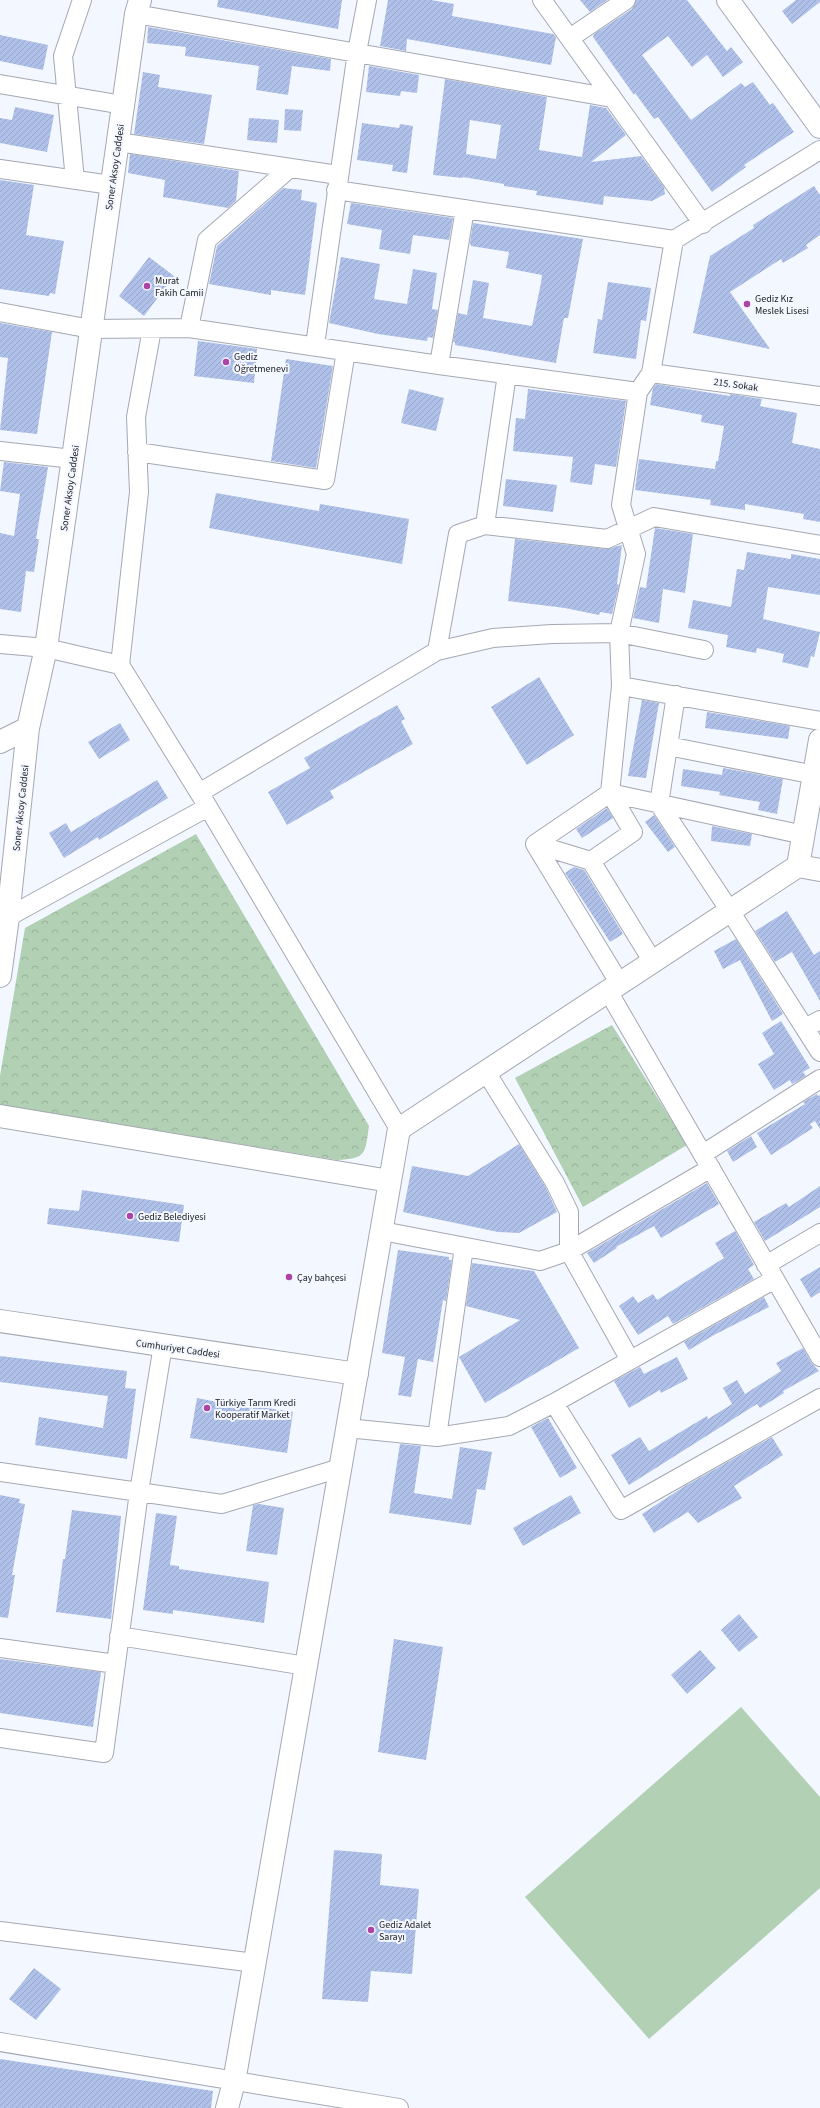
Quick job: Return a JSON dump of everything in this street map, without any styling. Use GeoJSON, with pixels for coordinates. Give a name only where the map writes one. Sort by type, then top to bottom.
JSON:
{"type":"FeatureCollection","features":[{"type":"Feature","properties":{"kind":"street"},"geometry":{"type":"LineString","coordinates":[[75,180],[63,56],[82,0]]}},
{"type":"Feature","properties":{"kind":"street"},"geometry":{"type":"LineString","coordinates":[[315,345],[337,183],[357,52],[367,0]]}},
{"type":"Feature","properties":{"kind":"street"},"geometry":{"type":"LineString","coordinates":[[542,0],[702,224]]}},
{"type":"Feature","properties":{"kind":"street"},"geometry":{"type":"LineString","coordinates":[[570,38],[626,0]]}},
{"type":"Feature","properties":{"kind":"street"},"geometry":{"type":"LineString","coordinates":[[728,0],[820,127]]}},
{"type":"Feature","properties":{"kind":"street"},"geometry":{"type":"LineString","coordinates":[[138,7],[357,52],[612,98]]}},
{"type":"Feature","properties":{"kind":"street","name":"Soner Aksoy Caddesi"},"geometry":{"type":"LineString","coordinates":[[0,976],[8,917],[28,728],[46,648],[138,7]]}},
{"type":"Feature","properties":{"kind":"street"},"geometry":{"type":"LineString","coordinates":[[0,84],[66,94],[123,105]]}},
{"type":"Feature","properties":{"kind":"street"},"geometry":{"type":"LineString","coordinates":[[118,142],[290,168],[337,183],[465,209],[674,240],[820,150]]}},
{"type":"Feature","properties":{"kind":"street"},"geometry":{"type":"LineString","coordinates":[[189,328],[206,240],[290,168]]}},
{"type":"Feature","properties":{"kind":"street"},"geometry":{"type":"LineString","coordinates":[[0,169],[112,185]]}},
{"type":"Feature","properties":{"kind":"street"},"geometry":{"type":"LineString","coordinates":[[439,365],[465,209]]}},
{"type":"Feature","properties":{"kind":"street"},"geometry":{"type":"LineString","coordinates":[[591,861],[633,832],[610,793],[622,686],[619,633],[636,554],[621,505],[638,392],[651,373],[674,240]]}},
{"type":"Feature","properties":{"kind":"street"},"geometry":{"type":"LineString","coordinates":[[0,312],[91,330],[189,328],[315,345],[439,365],[638,392]]}},
{"type":"Feature","properties":{"kind":"street"},"geometry":{"type":"LineString","coordinates":[[152,328],[136,417],[139,492],[120,665],[204,800],[399,1129],[255,1963],[234,2082],[227,2108]]}},
{"type":"Feature","properties":{"kind":"street"},"geometry":{"type":"LineString","coordinates":[[137,452],[325,480],[346,351]]}},
{"type":"Feature","properties":{"kind":"street","name":"215. Sokak"},"geometry":{"type":"LineString","coordinates":[[651,373],[820,396]]}},
{"type":"Feature","properties":{"kind":"street"},"geometry":{"type":"LineString","coordinates":[[485,525],[507,374]]}},
{"type":"Feature","properties":{"kind":"street"},"geometry":{"type":"LineString","coordinates":[[0,451],[73,459]]}},
{"type":"Feature","properties":{"kind":"street"},"geometry":{"type":"LineString","coordinates":[[437,651],[458,534],[485,525],[607,539],[654,517],[820,546]]}},
{"type":"Feature","properties":{"kind":"street"},"geometry":{"type":"LineString","coordinates":[[8,917],[204,800],[437,651],[493,638],[552,634],[619,633],[704,650]]}},
{"type":"Feature","properties":{"kind":"street"},"geometry":{"type":"LineString","coordinates":[[0,644],[46,648],[120,665]]}},
{"type":"Feature","properties":{"kind":"street"},"geometry":{"type":"LineString","coordinates":[[622,686],[820,721]]}},
{"type":"Feature","properties":{"kind":"street"},"geometry":{"type":"LineString","coordinates":[[676,695],[659,804],[730,911],[812,1024],[820,1052]]}},
{"type":"Feature","properties":{"kind":"street"},"geometry":{"type":"LineString","coordinates":[[0,742],[28,728]]}},
{"type":"Feature","properties":{"kind":"street"},"geometry":{"type":"LineString","coordinates":[[798,866],[817,775],[820,740]]}},
{"type":"Feature","properties":{"kind":"street"},"geometry":{"type":"LineString","coordinates":[[668,746],[817,775]]}},
{"type":"Feature","properties":{"kind":"street"},"geometry":{"type":"LineString","coordinates":[[535,844],[610,793],[804,835]]}},
{"type":"Feature","properties":{"kind":"street"},"geometry":{"type":"LineString","coordinates":[[535,844],[591,861],[653,962]]}},
{"type":"Feature","properties":{"kind":"street"},"geometry":{"type":"LineString","coordinates":[[535,844],[614,987],[707,1161],[820,1358]]}},
{"type":"Feature","properties":{"kind":"street"},"geometry":{"type":"LineString","coordinates":[[399,1129],[798,866],[820,870]]}},
{"type":"Feature","properties":{"kind":"street"},"geometry":{"type":"LineString","coordinates":[[486,1072],[555,1182],[569,1212],[569,1251],[630,1360]]}},
{"type":"Feature","properties":{"kind":"street"},"geometry":{"type":"LineString","coordinates":[[382,1231],[540,1261],[569,1251],[707,1161],[818,1085]]}},
{"type":"Feature","properties":{"kind":"street"},"geometry":{"type":"LineString","coordinates":[[0,1116],[390,1181]]}},
{"type":"Feature","properties":{"kind":"street"},"geometry":{"type":"LineString","coordinates":[[347,1428],[437,1437],[509,1426],[554,1403],[630,1360],[771,1272],[820,1233]]}},
{"type":"Feature","properties":{"kind":"street"},"geometry":{"type":"LineString","coordinates":[[437,1437],[464,1247]]}},
{"type":"Feature","properties":{"kind":"street","name":"Cumhuriyet Caddesi"},"geometry":{"type":"LineString","coordinates":[[0,1321],[357,1374]]}},
{"type":"Feature","properties":{"kind":"street"},"geometry":{"type":"LineString","coordinates":[[0,1738],[104,1753],[138,1492],[163,1345]]}},
{"type":"Feature","properties":{"kind":"street"},"geometry":{"type":"LineString","coordinates":[[554,1403],[621,1510],[820,1398]]}},
{"type":"Feature","properties":{"kind":"street"},"geometry":{"type":"LineString","coordinates":[[0,1472],[222,1504],[340,1468]]}},
{"type":"Feature","properties":{"kind":"street"},"geometry":{"type":"LineString","coordinates":[[119,1636],[306,1666]]}},
{"type":"Feature","properties":{"kind":"street"},"geometry":{"type":"LineString","coordinates":[[0,1648],[116,1664]]}},
{"type":"Feature","properties":{"kind":"street"},"geometry":{"type":"LineString","coordinates":[[0,1931],[255,1963]]}},
{"type":"Feature","properties":{"kind":"street"},"geometry":{"type":"LineString","coordinates":[[0,2042],[234,2082],[399,2108]]}},
{"type":"Feature","properties":{"kind":"street"},"geometry":{"type":"LineString","coordinates":[[234,2082],[234,2108]]}},
{"type":"Feature","properties":{"kind":"green space"},"geometry":{"type":"Polygon","coordinates":[[[196,834],[369,1126],[367,1143],[363,1153],[359,1156],[337,1160],[0,1105],[0,1076],[25,928],[196,834]]]}},
{"type":"Feature","properties":{"kind":"green space"},"geometry":{"type":"Polygon","coordinates":[[[612,1025],[687,1145],[583,1207],[515,1078],[612,1025]]]}},
{"type":"Feature","properties":{"kind":"green space"},"geometry":{"type":"Polygon","coordinates":[[[741,1707],[820,1797],[820,1888],[649,2039],[525,1897],[741,1707]]]}},
{"type":"Feature","properties":{"kind":"building"},"geometry":{"type":"Polygon","coordinates":[[[218,0],[342,0],[338,29],[217,7],[218,0]]]}},
{"type":"Feature","properties":{"kind":"building"},"geometry":{"type":"Polygon","coordinates":[[[388,0],[431,0],[454,4],[452,16],[553,34],[556,37],[551,65],[407,39],[406,51],[380,46],[388,0]]]}},
{"type":"Feature","properties":{"kind":"building"},"geometry":{"type":"Polygon","coordinates":[[[580,0],[607,0],[590,12],[580,0]]]}},
{"type":"Feature","properties":{"kind":"building"},"geometry":{"type":"Polygon","coordinates":[[[636,0],[687,0],[727,51],[731,47],[743,62],[723,77],[707,55],[692,67],[668,36],[642,55],[691,120],[741,83],[745,87],[753,82],[770,105],[773,103],[794,132],[744,165],[746,167],[712,192],[658,117],[654,119],[635,93],[634,95],[593,37],[594,34],[632,9],[636,0]]]}},
{"type":"Feature","properties":{"kind":"building"},"geometry":{"type":"Polygon","coordinates":[[[796,0],[820,0],[820,2],[792,24],[782,11],[796,0]]]}},
{"type":"Feature","properties":{"kind":"building"},"geometry":{"type":"Polygon","coordinates":[[[148,27],[331,59],[330,71],[292,66],[288,95],[256,90],[259,66],[185,56],[186,47],[147,43],[148,27]]]}},
{"type":"Feature","properties":{"kind":"building"},"geometry":{"type":"Polygon","coordinates":[[[0,35],[48,45],[43,70],[0,61],[0,35]]]}},
{"type":"Feature","properties":{"kind":"building"},"geometry":{"type":"Polygon","coordinates":[[[369,66],[419,75],[417,93],[401,91],[400,96],[366,92],[369,66]]]}},
{"type":"Feature","properties":{"kind":"building"},"geometry":{"type":"Polygon","coordinates":[[[143,72],[160,75],[158,87],[212,95],[204,144],[134,134],[143,72]]]}},
{"type":"Feature","properties":{"kind":"building"},"geometry":{"type":"Polygon","coordinates":[[[445,79],[547,97],[539,150],[582,157],[590,105],[606,108],[626,135],[591,162],[641,156],[664,187],[665,194],[652,201],[604,196],[603,205],[536,195],[537,191],[504,186],[504,184],[463,177],[433,175],[445,79]],[[470,120],[466,154],[496,159],[501,125],[470,120]]]}},
{"type":"Feature","properties":{"kind":"building"},"geometry":{"type":"Polygon","coordinates":[[[15,107],[54,115],[47,152],[0,143],[0,118],[12,120],[15,107]]]}},
{"type":"Feature","properties":{"kind":"building"},"geometry":{"type":"Polygon","coordinates":[[[285,109],[303,110],[301,131],[284,130],[285,109]]]}},
{"type":"Feature","properties":{"kind":"building"},"geometry":{"type":"Polygon","coordinates":[[[249,118],[279,120],[277,143],[247,140],[249,118]]]}},
{"type":"Feature","properties":{"kind":"building"},"geometry":{"type":"Polygon","coordinates":[[[362,123],[399,128],[400,124],[413,126],[407,173],[392,171],[393,165],[357,160],[362,123]]]}},
{"type":"Feature","properties":{"kind":"building"},"geometry":{"type":"Polygon","coordinates":[[[130,154],[239,171],[236,201],[228,208],[163,197],[165,180],[128,173],[130,154]]]}},
{"type":"Feature","properties":{"kind":"building"},"geometry":{"type":"Polygon","coordinates":[[[0,180],[34,185],[26,235],[64,241],[55,294],[50,293],[49,296],[0,289],[0,180]]]}},
{"type":"Feature","properties":{"kind":"building"},"geometry":{"type":"Polygon","coordinates":[[[814,186],[820,195],[820,235],[806,245],[808,248],[783,263],[781,259],[730,292],[770,349],[693,333],[710,256],[754,228],[753,225],[814,186]]]}},
{"type":"Feature","properties":{"kind":"building"},"geometry":{"type":"Polygon","coordinates":[[[283,188],[302,190],[301,200],[317,203],[305,295],[271,290],[271,295],[209,284],[217,246],[283,188]]]}},
{"type":"Feature","properties":{"kind":"building"},"geometry":{"type":"Polygon","coordinates":[[[351,203],[453,218],[449,240],[413,235],[410,254],[379,249],[382,230],[347,224],[351,203]]]}},
{"type":"Feature","properties":{"kind":"building"},"geometry":{"type":"Polygon","coordinates":[[[473,223],[583,239],[568,318],[564,318],[556,363],[455,345],[455,342],[453,342],[458,313],[467,315],[473,280],[489,283],[483,318],[532,326],[541,283],[542,275],[506,268],[509,252],[471,246],[470,243],[473,223]]]}},
{"type":"Feature","properties":{"kind":"building","name":"Murat Fakih Camii"},"geometry":{"type":"Polygon","coordinates":[[[149,257],[174,276],[144,316],[119,296],[149,257]]]}},
{"type":"Feature","properties":{"kind":"building"},"geometry":{"type":"Polygon","coordinates":[[[341,257],[380,264],[374,299],[407,304],[413,269],[437,273],[432,309],[438,310],[433,338],[428,337],[427,341],[378,334],[329,323],[341,257]]]}},
{"type":"Feature","properties":{"kind":"building"},"geometry":{"type":"Polygon","coordinates":[[[608,282],[651,288],[646,321],[641,320],[636,359],[593,353],[598,319],[602,320],[608,282]]]}},
{"type":"Feature","properties":{"kind":"building"},"geometry":{"type":"Polygon","coordinates":[[[0,323],[52,332],[37,434],[0,430],[8,358],[0,357],[0,323]]]}},
{"type":"Feature","properties":{"kind":"building","name":"Gediz Öğretmenevi"},"geometry":{"type":"Polygon","coordinates":[[[198,341],[257,349],[254,383],[194,376],[198,341]]]}},
{"type":"Feature","properties":{"kind":"building"},"geometry":{"type":"Polygon","coordinates":[[[286,359],[333,366],[316,468],[271,461],[286,359]]]}},
{"type":"Feature","properties":{"kind":"building"},"geometry":{"type":"Polygon","coordinates":[[[656,384],[730,396],[730,394],[762,399],[760,406],[797,413],[792,443],[820,449],[820,522],[803,519],[804,514],[745,504],[745,510],[710,505],[711,500],[635,490],[639,459],[715,469],[716,461],[718,461],[724,426],[701,422],[702,415],[650,405],[653,388],[656,384]]]}},
{"type":"Feature","properties":{"kind":"building"},"geometry":{"type":"Polygon","coordinates":[[[409,389],[444,398],[436,431],[401,423],[409,389]]]}},
{"type":"Feature","properties":{"kind":"building"},"geometry":{"type":"Polygon","coordinates":[[[528,389],[626,401],[616,467],[595,464],[592,485],[570,482],[573,457],[513,451],[516,418],[525,419],[528,389]]]}},
{"type":"Feature","properties":{"kind":"building"},"geometry":{"type":"Polygon","coordinates":[[[4,462],[48,467],[36,539],[39,539],[34,572],[26,571],[21,612],[0,609],[0,533],[14,536],[20,494],[0,491],[4,462]]]}},
{"type":"Feature","properties":{"kind":"building"},"geometry":{"type":"Polygon","coordinates":[[[506,479],[557,485],[553,512],[503,506],[506,479]]]}},
{"type":"Feature","properties":{"kind":"building"},"geometry":{"type":"Polygon","coordinates":[[[216,493],[319,511],[320,504],[409,519],[402,564],[209,528],[216,493]]]}},
{"type":"Feature","properties":{"kind":"building"},"geometry":{"type":"Polygon","coordinates":[[[655,528],[693,534],[685,593],[663,589],[659,623],[633,618],[640,587],[646,588],[655,528]]]}},
{"type":"Feature","properties":{"kind":"building"},"geometry":{"type":"Polygon","coordinates":[[[515,539],[606,549],[622,545],[617,584],[619,585],[612,614],[600,612],[599,615],[565,608],[508,601],[515,539]]]}},
{"type":"Feature","properties":{"kind":"building"},"geometry":{"type":"Polygon","coordinates":[[[747,552],[791,559],[791,554],[820,559],[820,595],[768,587],[763,619],[820,632],[814,657],[811,656],[808,668],[782,662],[784,654],[757,648],[756,653],[726,647],[728,635],[688,628],[693,600],[731,607],[737,569],[744,570],[747,552]]]}},
{"type":"Feature","properties":{"kind":"building"},"geometry":{"type":"Polygon","coordinates":[[[539,677],[574,735],[527,765],[491,707],[539,677]]]}},
{"type":"Feature","properties":{"kind":"building"},"geometry":{"type":"Polygon","coordinates":[[[642,700],[659,703],[646,778],[628,776],[642,700]]]}},
{"type":"Feature","properties":{"kind":"building"},"geometry":{"type":"Polygon","coordinates":[[[397,705],[405,719],[401,721],[413,744],[330,791],[334,798],[287,825],[268,792],[310,768],[304,758],[397,705]]]}},
{"type":"Feature","properties":{"kind":"building"},"geometry":{"type":"Polygon","coordinates":[[[707,712],[790,726],[788,739],[705,728],[707,712]]]}},
{"type":"Feature","properties":{"kind":"building"},"geometry":{"type":"Polygon","coordinates":[[[120,723],[130,740],[99,759],[88,742],[120,723]]]}},
{"type":"Feature","properties":{"kind":"building"},"geometry":{"type":"Polygon","coordinates":[[[723,768],[783,779],[777,814],[758,810],[760,802],[719,795],[720,792],[681,786],[683,769],[722,775],[723,768]]]}},
{"type":"Feature","properties":{"kind":"building"},"geometry":{"type":"Polygon","coordinates":[[[157,780],[168,798],[99,840],[98,837],[64,858],[49,833],[66,823],[71,832],[157,780]]]}},
{"type":"Feature","properties":{"kind":"building"},"geometry":{"type":"Polygon","coordinates":[[[607,808],[613,818],[582,838],[576,829],[607,808]]]}},
{"type":"Feature","properties":{"kind":"building"},"geometry":{"type":"Polygon","coordinates":[[[654,815],[675,847],[668,852],[645,822],[654,815]]]}},
{"type":"Feature","properties":{"kind":"building"},"geometry":{"type":"Polygon","coordinates":[[[712,826],[752,834],[750,846],[711,841],[712,826]]]}},
{"type":"Feature","properties":{"kind":"building"},"geometry":{"type":"Polygon","coordinates":[[[574,867],[584,870],[623,934],[610,942],[565,873],[574,867]]]}},
{"type":"Feature","properties":{"kind":"building"},"geometry":{"type":"Polygon","coordinates":[[[787,911],[814,955],[820,951],[820,1001],[792,952],[775,962],[755,931],[787,911]]]}},
{"type":"Feature","properties":{"kind":"building"},"geometry":{"type":"Polygon","coordinates":[[[736,939],[783,1014],[772,1021],[740,960],[723,969],[714,951],[736,939]]]}},
{"type":"Feature","properties":{"kind":"building"},"geometry":{"type":"Polygon","coordinates":[[[781,1021],[810,1068],[803,1072],[806,1076],[792,1084],[790,1080],[774,1090],[758,1064],[774,1054],[762,1033],[781,1021]]]}},
{"type":"Feature","properties":{"kind":"building"},"geometry":{"type":"Polygon","coordinates":[[[817,1094],[818,1096],[820,1095],[820,1129],[815,1121],[810,1124],[813,1128],[771,1155],[757,1133],[805,1104],[803,1102],[817,1094]]]}},
{"type":"Feature","properties":{"kind":"building"},"geometry":{"type":"Polygon","coordinates":[[[751,1136],[757,1147],[733,1162],[727,1151],[751,1136]]]}},
{"type":"Feature","properties":{"kind":"building"},"geometry":{"type":"Polygon","coordinates":[[[519,1144],[546,1188],[557,1212],[519,1233],[498,1232],[403,1212],[412,1166],[468,1176],[519,1144]]]}},
{"type":"Feature","properties":{"kind":"building"},"geometry":{"type":"Polygon","coordinates":[[[707,1183],[719,1204],[661,1238],[654,1226],[616,1247],[617,1248],[594,1263],[587,1253],[707,1183]]]}},
{"type":"Feature","properties":{"kind":"building"},"geometry":{"type":"Polygon","coordinates":[[[820,1186],[820,1207],[765,1241],[754,1222],[786,1203],[789,1207],[820,1186]]]}},
{"type":"Feature","properties":{"kind":"building","name":"Gediz Belediyesi"},"geometry":{"type":"Polygon","coordinates":[[[82,1190],[184,1205],[179,1242],[47,1224],[49,1208],[79,1211],[82,1190]]]}},
{"type":"Feature","properties":{"kind":"building"},"geometry":{"type":"Polygon","coordinates":[[[735,1231],[754,1265],[748,1269],[754,1279],[673,1324],[668,1316],[638,1335],[619,1306],[633,1296],[638,1303],[653,1294],[657,1300],[724,1258],[715,1243],[735,1231]]]}},
{"type":"Feature","properties":{"kind":"building"},"geometry":{"type":"Polygon","coordinates":[[[398,1250],[449,1257],[449,1260],[452,1260],[446,1301],[443,1300],[433,1362],[418,1359],[411,1397],[398,1395],[405,1357],[382,1353],[398,1250]]]}},
{"type":"Feature","properties":{"kind":"building"},"geometry":{"type":"Polygon","coordinates":[[[472,1263],[534,1271],[579,1348],[485,1403],[459,1357],[520,1320],[466,1306],[472,1263]]]}},
{"type":"Feature","properties":{"kind":"building"},"geometry":{"type":"Polygon","coordinates":[[[820,1267],[820,1292],[811,1298],[800,1279],[820,1267]]]}},
{"type":"Feature","properties":{"kind":"building"},"geometry":{"type":"Polygon","coordinates":[[[764,1297],[769,1307],[714,1335],[689,1350],[684,1342],[764,1297]]]}},
{"type":"Feature","properties":{"kind":"building"},"geometry":{"type":"Polygon","coordinates":[[[803,1348],[811,1362],[819,1371],[783,1391],[784,1393],[760,1408],[757,1404],[629,1485],[611,1455],[640,1437],[649,1451],[707,1416],[708,1419],[732,1404],[723,1388],[737,1380],[745,1394],[781,1371],[776,1363],[803,1348]]]}},
{"type":"Feature","properties":{"kind":"building"},"geometry":{"type":"Polygon","coordinates":[[[0,1356],[127,1371],[125,1388],[136,1389],[127,1459],[35,1445],[39,1417],[103,1428],[108,1396],[0,1382],[0,1356]]]}},
{"type":"Feature","properties":{"kind":"building"},"geometry":{"type":"Polygon","coordinates":[[[677,1357],[688,1379],[661,1393],[660,1390],[629,1408],[614,1381],[640,1367],[644,1374],[677,1357]]]}},
{"type":"Feature","properties":{"kind":"building"},"geometry":{"type":"Polygon","coordinates":[[[197,1398],[253,1409],[254,1406],[293,1412],[287,1453],[190,1438],[197,1398]]]}},
{"type":"Feature","properties":{"kind":"building"},"geometry":{"type":"Polygon","coordinates":[[[548,1418],[577,1468],[560,1478],[531,1427],[548,1418]]]}},
{"type":"Feature","properties":{"kind":"building"},"geometry":{"type":"Polygon","coordinates":[[[772,1437],[783,1455],[734,1486],[742,1498],[698,1523],[688,1512],[654,1533],[642,1514],[685,1486],[772,1437]]]}},
{"type":"Feature","properties":{"kind":"building"},"geometry":{"type":"Polygon","coordinates":[[[400,1444],[421,1446],[414,1493],[452,1499],[460,1447],[492,1452],[485,1490],[477,1489],[471,1525],[389,1513],[400,1444]]]}},
{"type":"Feature","properties":{"kind":"building"},"geometry":{"type":"Polygon","coordinates":[[[0,1495],[20,1499],[19,1503],[25,1504],[12,1575],[15,1575],[8,1618],[0,1617],[0,1495]]]}},
{"type":"Feature","properties":{"kind":"building"},"geometry":{"type":"Polygon","coordinates":[[[571,1495],[581,1513],[523,1546],[513,1528],[571,1495]]]}},
{"type":"Feature","properties":{"kind":"building"},"geometry":{"type":"Polygon","coordinates":[[[259,1504],[284,1508],[277,1555],[246,1551],[253,1505],[259,1504]]]}},
{"type":"Feature","properties":{"kind":"building"},"geometry":{"type":"Polygon","coordinates":[[[72,1510],[121,1516],[111,1619],[56,1612],[63,1559],[65,1559],[72,1510]]]}},
{"type":"Feature","properties":{"kind":"building"},"geometry":{"type":"Polygon","coordinates":[[[156,1513],[177,1516],[170,1565],[179,1566],[179,1569],[269,1582],[264,1623],[173,1610],[173,1614],[143,1610],[156,1513]]]}},
{"type":"Feature","properties":{"kind":"building"},"geometry":{"type":"Polygon","coordinates":[[[739,1614],[758,1637],[739,1652],[721,1630],[739,1614]]]}},
{"type":"Feature","properties":{"kind":"building"},"geometry":{"type":"Polygon","coordinates":[[[394,1639],[443,1647],[426,1760],[378,1752],[394,1639]]]}},
{"type":"Feature","properties":{"kind":"building"},"geometry":{"type":"Polygon","coordinates":[[[700,1650],[716,1668],[687,1694],[671,1675],[700,1650]]]}},
{"type":"Feature","properties":{"kind":"building"},"geometry":{"type":"Polygon","coordinates":[[[0,1659],[101,1672],[93,1727],[0,1713],[0,1659]]]}},
{"type":"Feature","properties":{"kind":"building","name":"Gediz Adalet Sarayı"},"geometry":{"type":"Polygon","coordinates":[[[334,1850],[382,1854],[380,1885],[419,1889],[412,1974],[371,1971],[368,2002],[322,1999],[334,1850]]]}},
{"type":"Feature","properties":{"kind":"building"},"geometry":{"type":"Polygon","coordinates":[[[34,1968],[61,1989],[36,2020],[9,1999],[34,1968]]]}},
{"type":"Feature","properties":{"kind":"building"},"geometry":{"type":"Polygon","coordinates":[[[0,2059],[213,2091],[211,2108],[0,2108],[0,2059]]]}},
{"type":"Feature","properties":{"kind":"place","name":"Murat Fakih Camii"},"geometry":{"type":"Point","coordinates":[147,286]}},
{"type":"Feature","properties":{"kind":"place","name":"Gediz Kız Meslek Lisesi"},"geometry":{"type":"Point","coordinates":[747,304]}},
{"type":"Feature","properties":{"kind":"place","name":"Gediz Öğretmenevi"},"geometry":{"type":"Point","coordinates":[226,362]}},
{"type":"Feature","properties":{"kind":"place","name":"Gediz Belediyesi"},"geometry":{"type":"Point","coordinates":[130,1216]}},
{"type":"Feature","properties":{"kind":"place","name":"Çay bahçesi"},"geometry":{"type":"Point","coordinates":[289,1277]}},
{"type":"Feature","properties":{"kind":"place","name":"Türkiye Tarım Kredi Kooperatif Market"},"geometry":{"type":"Point","coordinates":[207,1408]}},
{"type":"Feature","properties":{"kind":"place","name":"Gediz Adalet Sarayı"},"geometry":{"type":"Point","coordinates":[371,1930]}}]}
